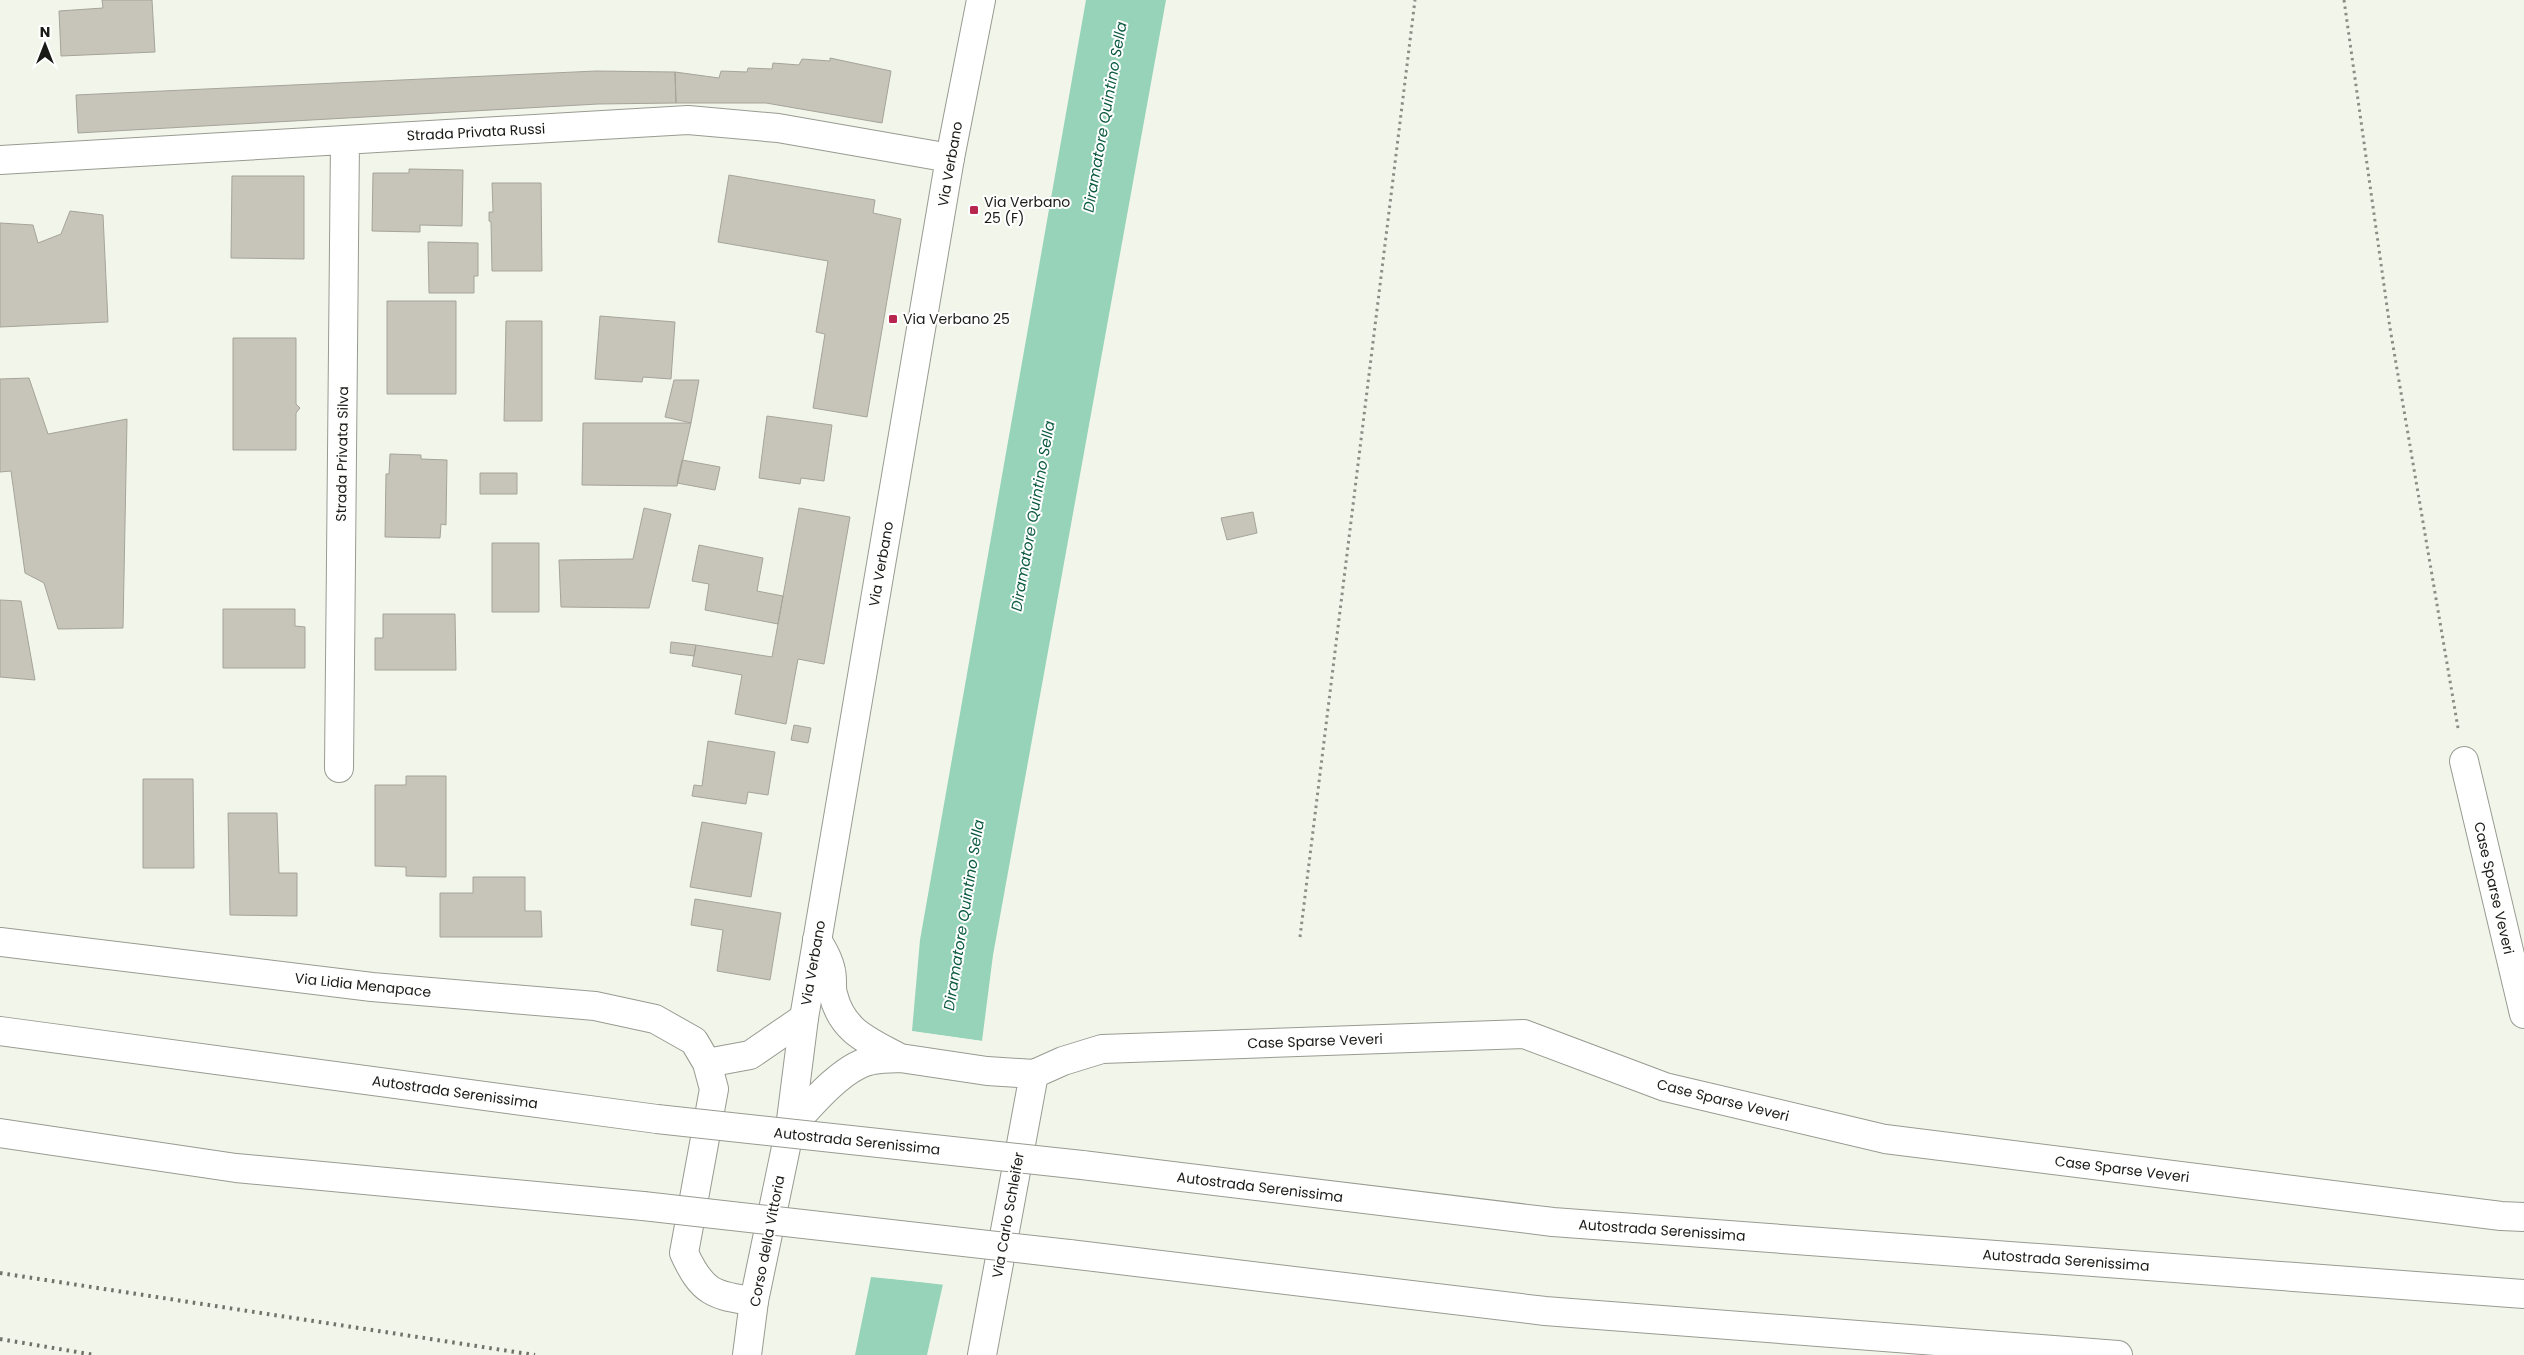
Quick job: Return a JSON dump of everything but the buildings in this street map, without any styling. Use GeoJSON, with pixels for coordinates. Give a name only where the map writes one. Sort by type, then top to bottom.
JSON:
{"type":"FeatureCollection","features":[{"type":"Feature","properties":{"kind":"main road","name":"Via Verbano"},"geometry":{"type":"LineString","coordinates":[[790,1128],[804,1018],[817,940],[950,158],[981,0]]}},
{"type":"Feature","properties":{"kind":"main road","name":"Strada Privata Russi"},"geometry":{"type":"LineString","coordinates":[[0,160],[688,120],[778,128],[950,158]]}},
{"type":"Feature","properties":{"kind":"main road","name":"Strada Privata Silva"},"geometry":{"type":"LineString","coordinates":[[340,768],[345,140]]}},
{"type":"Feature","properties":{"kind":"main road","name":"Case Sparse Veveri"},"geometry":{"type":"LineString","coordinates":[[2464,761],[2524,1014]]}},
{"type":"Feature","properties":{"kind":"main road","name":"Case Sparse Veveri"},"geometry":{"type":"LineString","coordinates":[[817,940],[826,954],[831,971],[832,993],[840,1013],[854,1033],[900,1058]]}},
{"type":"Feature","properties":{"kind":"main road","name":"Via Lidia Menapace"},"geometry":{"type":"LineString","coordinates":[[0,942],[372,987],[595,1006],[655,1019],[694,1041],[707,1063],[714,1089],[684,1253],[695,1278],[721,1297],[754,1301]]}},
{"type":"Feature","properties":{"kind":"main road"},"geometry":{"type":"LineString","coordinates":[[707,1063],[750,1055],[804,1018]]}},
{"type":"Feature","properties":{"kind":"main road","name":"Autostrada Serenissima"},"geometry":{"type":"LineString","coordinates":[[0,1030],[657,1119],[1082,1165],[1553,1222],[2524,1294]]}},
{"type":"Feature","properties":{"kind":"main road","name":"Case Sparse Veveri"},"geometry":{"type":"LineString","coordinates":[[790,1128],[817,1099],[853,1068],[869,1061],[900,1058],[987,1071],[1034,1074],[1102,1049],[1524,1034],[1665,1088],[1885,1139],[2502,1216],[2524,1217]]}},
{"type":"Feature","properties":{"kind":"main road","name":"Via Carlo Schleifer"},"geometry":{"type":"LineString","coordinates":[[982,1355],[1034,1074]]}},
{"type":"Feature","properties":{"kind":"main road","name":"Corso della Vittoria"},"geometry":{"type":"LineString","coordinates":[[747,1355],[754,1301],[790,1128]]}},
{"type":"Feature","properties":{"kind":"main road"},"geometry":{"type":"LineString","coordinates":[[0,1133],[236,1168],[644,1206],[1069,1254],[1545,1311],[2118,1355]]}},
{"type":"Feature","properties":{"kind":"path"},"geometry":{"type":"LineString","coordinates":[[1300,937],[1415,0]]}},
{"type":"Feature","properties":{"kind":"path"},"geometry":{"type":"LineString","coordinates":[[2344,0],[2390,328],[2464,761]]}},
{"type":"Feature","properties":{"kind":"water","name":"Diramatore Quintino Sella"},"geometry":{"type":"Polygon","coordinates":[[[1086,0],[1166,0],[993,955],[982,1041],[912,1031],[920,940],[1086,0]]]}},
{"type":"Feature","properties":{"kind":"water"},"geometry":{"type":"Polygon","coordinates":[[[871,1277],[943,1284],[927,1355],[855,1355],[871,1277]]]}},
{"type":"Feature","properties":{"kind":"pier"},"geometry":{"type":"Polygon","coordinates":[[[910,1031],[985,1041],[982,1043],[912,1033],[910,1031]]]}},
{"type":"Feature","properties":{"kind":"pier"},"geometry":{"type":"Polygon","coordinates":[[[871,1274],[943,1282],[945,1285],[869,1276],[871,1274]]]}},
{"type":"Feature","properties":{"kind":"railway"},"geometry":{"type":"LineString","coordinates":[[0,1273],[535,1355]]}},
{"type":"Feature","properties":{"kind":"railway"},"geometry":{"type":"LineString","coordinates":[[0,1339],[95,1355]]}},
{"type":"Feature","properties":{"kind":"place","name":"Via Verbano 25 (F)"},"geometry":{"type":"Point","coordinates":[974,210]}},
{"type":"Feature","properties":{"kind":"place","name":"Via Verbano 25"},"geometry":{"type":"Point","coordinates":[893,319]}}]}
